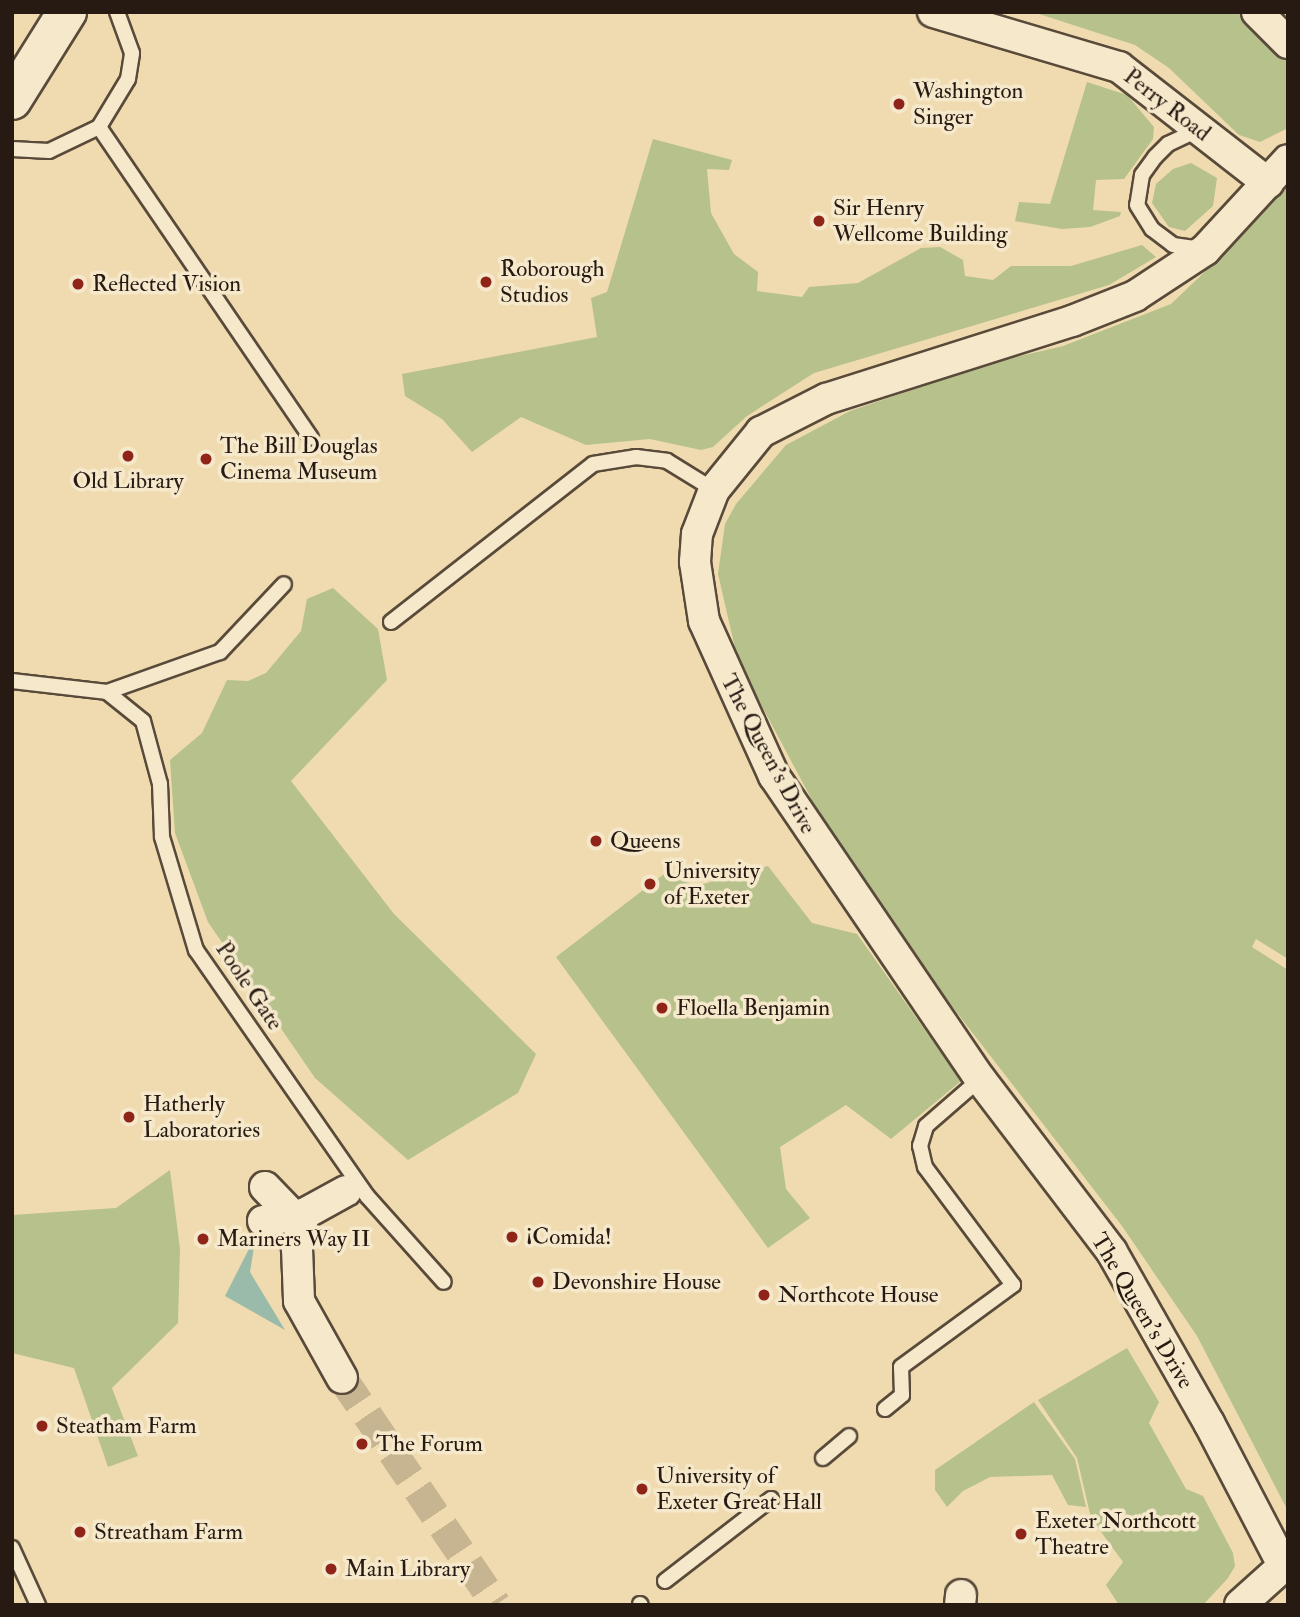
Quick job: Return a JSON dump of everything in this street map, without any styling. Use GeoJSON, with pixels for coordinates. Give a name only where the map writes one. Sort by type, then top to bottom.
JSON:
{"type":"FeatureCollection","features":[{"type":"Feature","properties":{"kind":"street"},"geometry":{"type":"LineString","coordinates":[[12,100],[67,12]]}},
{"type":"Feature","properties":{"kind":"street","name":"Perry Road"},"geometry":{"type":"LineString","coordinates":[[933,12],[1119,66],[1268,183]]}},
{"type":"Feature","properties":{"kind":"street"},"geometry":{"type":"LineString","coordinates":[[1257,12],[1288,43]]}},
{"type":"Feature","properties":{"kind":"street","name":"The Queen's Drive"},"geometry":{"type":"LineString","coordinates":[[1285,1564],[1112,1252],[979,1079],[808,832],[774,776],[723,670],[704,621],[695,580],[697,534],[714,490],[761,432],[794,414],[867,385],[1097,311],[1135,296],[1205,250],[1288,160]]}},
{"type":"Feature","properties":{"kind":"street"},"geometry":{"type":"LineString","coordinates":[[265,1187],[322,1208]]}},
{"type":"Feature","properties":{"kind":"street"},"geometry":{"type":"LineString","coordinates":[[263,1221],[322,1208]]}},
{"type":"Feature","properties":{"kind":"street"},"geometry":{"type":"LineString","coordinates":[[322,1208],[297,1248],[299,1301],[342,1378]]}},
{"type":"Feature","properties":{"kind":"street"},"geometry":{"type":"LineString","coordinates":[[1240,1605],[1285,1564]]}},
{"type":"Feature","properties":{"kind":"lane"},"geometry":{"type":"LineString","coordinates":[[12,149],[49,151],[99,127],[128,79],[132,53],[117,12]]}},
{"type":"Feature","properties":{"kind":"lane"},"geometry":{"type":"LineString","coordinates":[[99,127],[311,438]]}},
{"type":"Feature","properties":{"kind":"lane"},"geometry":{"type":"LineString","coordinates":[[1200,129],[1168,144],[1155,157],[1142,175],[1137,205],[1152,229],[1172,245],[1205,250]]}},
{"type":"Feature","properties":{"kind":"lane"},"geometry":{"type":"LineString","coordinates":[[391,622],[593,464],[636,457],[667,461],[714,490]]}},
{"type":"Feature","properties":{"kind":"lane"},"geometry":{"type":"LineString","coordinates":[[107,692],[220,652],[284,584]]}},
{"type":"Feature","properties":{"kind":"lane","name":"Poole Gate"},"geometry":{"type":"LineString","coordinates":[[12,681],[107,692],[128,704],[143,721],[150,738],[168,867],[196,950],[211,977],[367,1196],[444,1282]]}},
{"type":"Feature","properties":{"kind":"lane"},"geometry":{"type":"LineString","coordinates":[[885,1409],[902,1395],[901,1367],[1013,1285],[925,1167],[920,1146],[926,1126],[979,1079]]}},
{"type":"Feature","properties":{"kind":"lane"},"geometry":{"type":"LineString","coordinates":[[824,1458],[849,1436]]}},
{"type":"Feature","properties":{"kind":"lane"},"geometry":{"type":"LineString","coordinates":[[665,1581],[771,1499]]}},
{"type":"Feature","properties":{"kind":"lane"},"geometry":{"type":"LineString","coordinates":[[12,1548],[38,1605]]}},
{"type":"Feature","properties":{"kind":"green space"},"geometry":{"type":"Polygon","coordinates":[[[1033,12],[1237,12],[1288,61],[1288,128],[1260,142],[1239,135],[1169,68],[1135,45],[1033,12]]]}},
{"type":"Feature","properties":{"kind":"green space"},"geometry":{"type":"Polygon","coordinates":[[[1087,82],[1127,95],[1154,127],[1153,139],[1124,179],[1096,180],[1093,210],[1121,212],[1120,216],[1090,227],[1062,229],[1015,221],[1019,202],[1050,204],[1087,82]]]}},
{"type":"Feature","properties":{"kind":"green space"},"geometry":{"type":"Polygon","coordinates":[[[653,139],[732,160],[729,170],[707,169],[711,213],[734,254],[758,272],[757,291],[802,297],[809,287],[858,283],[921,248],[940,247],[963,260],[965,276],[993,280],[1011,266],[1071,266],[1142,245],[1156,257],[1109,285],[814,373],[747,416],[713,447],[701,450],[650,439],[586,445],[521,417],[472,452],[442,419],[405,396],[402,374],[597,337],[591,298],[607,292],[653,139]]]}},
{"type":"Feature","properties":{"kind":"green space"},"geometry":{"type":"Polygon","coordinates":[[[1191,163],[1217,178],[1213,206],[1185,231],[1169,227],[1152,203],[1156,184],[1173,169],[1191,163]]]}},
{"type":"Feature","properties":{"kind":"green space"},"geometry":{"type":"Polygon","coordinates":[[[1288,182],[1288,959],[1256,939],[1252,947],[1288,970],[1288,1511],[1197,1336],[1122,1226],[855,881],[738,661],[718,574],[725,524],[736,504],[786,445],[850,411],[994,362],[1063,346],[1171,304],[1237,241],[1221,231],[1288,182]]]}},
{"type":"Feature","properties":{"kind":"green space"},"geometry":{"type":"Polygon","coordinates":[[[333,588],[378,629],[387,680],[291,781],[394,914],[536,1054],[518,1093],[408,1160],[315,1078],[208,922],[175,833],[170,760],[202,733],[227,680],[248,681],[266,673],[301,631],[307,599],[333,588]]]}},
{"type":"Feature","properties":{"kind":"green space"},"geometry":{"type":"Polygon","coordinates":[[[768,866],[812,923],[857,934],[961,1081],[891,1139],[846,1105],[780,1147],[786,1189],[810,1218],[768,1248],[556,957],[664,874],[696,886],[768,866]]]}},
{"type":"Feature","properties":{"kind":"green space"},"geometry":{"type":"Polygon","coordinates":[[[170,1170],[180,1249],[178,1323],[112,1388],[138,1456],[108,1467],[74,1368],[12,1353],[12,1215],[116,1208],[170,1170]]]}},
{"type":"Feature","properties":{"kind":"green space"},"geometry":{"type":"Polygon","coordinates":[[[1127,1348],[1159,1402],[1149,1423],[1186,1489],[1203,1496],[1233,1553],[1235,1566],[1228,1578],[1203,1605],[1119,1605],[1106,1585],[1123,1562],[1091,1518],[1077,1458],[1038,1400],[1127,1348]]]}},
{"type":"Feature","properties":{"kind":"green space"},"geometry":{"type":"Polygon","coordinates":[[[1034,1402],[1075,1459],[1086,1507],[1068,1505],[1052,1475],[990,1477],[963,1491],[947,1507],[935,1490],[935,1470],[1034,1402]]]}},
{"type":"Feature","properties":{"kind":"shaded area"},"geometry":{"type":"Polygon","coordinates":[[[256,1235],[250,1272],[285,1330],[225,1296],[256,1235]]]}},
{"type":"Feature","properties":{"kind":"tunnel"},"geometry":{"type":"LineString","coordinates":[[342,1378],[496,1605]]}},
{"type":"Feature","properties":{"kind":"place","name":"Washington Singer"},"geometry":{"type":"Point","coordinates":[899,104]}},
{"type":"Feature","properties":{"kind":"place","name":"Sir Henry Wellcome Building"},"geometry":{"type":"Point","coordinates":[819,221]}},
{"type":"Feature","properties":{"kind":"place","name":"Roborough Studios"},"geometry":{"type":"Point","coordinates":[486,282]}},
{"type":"Feature","properties":{"kind":"place","name":"Reflected Vision"},"geometry":{"type":"Point","coordinates":[78,284]}},
{"type":"Feature","properties":{"kind":"place","name":"Old Library"},"geometry":{"type":"Point","coordinates":[128,456]}},
{"type":"Feature","properties":{"kind":"place","name":"The Bill Douglas Cinema Museum"},"geometry":{"type":"Point","coordinates":[206,459]}},
{"type":"Feature","properties":{"kind":"place","name":"Queens"},"geometry":{"type":"Point","coordinates":[596,841]}},
{"type":"Feature","properties":{"kind":"place","name":"University of Exeter"},"geometry":{"type":"Point","coordinates":[650,884]}},
{"type":"Feature","properties":{"kind":"place","name":"Floella Benjamin"},"geometry":{"type":"Point","coordinates":[662,1008]}},
{"type":"Feature","properties":{"kind":"place","name":"Hatherly Laboratories"},"geometry":{"type":"Point","coordinates":[129,1117]}},
{"type":"Feature","properties":{"kind":"place","name":"¡Comida!"},"geometry":{"type":"Point","coordinates":[512,1237]}},
{"type":"Feature","properties":{"kind":"place","name":"Mariners Way II"},"geometry":{"type":"Point","coordinates":[203,1239]}},
{"type":"Feature","properties":{"kind":"place","name":"Devonshire House"},"geometry":{"type":"Point","coordinates":[538,1282]}},
{"type":"Feature","properties":{"kind":"place","name":"Northcote House"},"geometry":{"type":"Point","coordinates":[764,1295]}},
{"type":"Feature","properties":{"kind":"place","name":"Steatham Farm"},"geometry":{"type":"Point","coordinates":[42,1426]}},
{"type":"Feature","properties":{"kind":"place","name":"The Forum"},"geometry":{"type":"Point","coordinates":[362,1444]}},
{"type":"Feature","properties":{"kind":"place","name":"University of Exeter Great Hall"},"geometry":{"type":"Point","coordinates":[642,1489]}},
{"type":"Feature","properties":{"kind":"place","name":"Streatham Farm"},"geometry":{"type":"Point","coordinates":[80,1532]}},
{"type":"Feature","properties":{"kind":"place","name":"Exeter Northcott Theatre"},"geometry":{"type":"Point","coordinates":[1021,1534]}},
{"type":"Feature","properties":{"kind":"place","name":"Main Library"},"geometry":{"type":"Point","coordinates":[331,1569]}}]}
